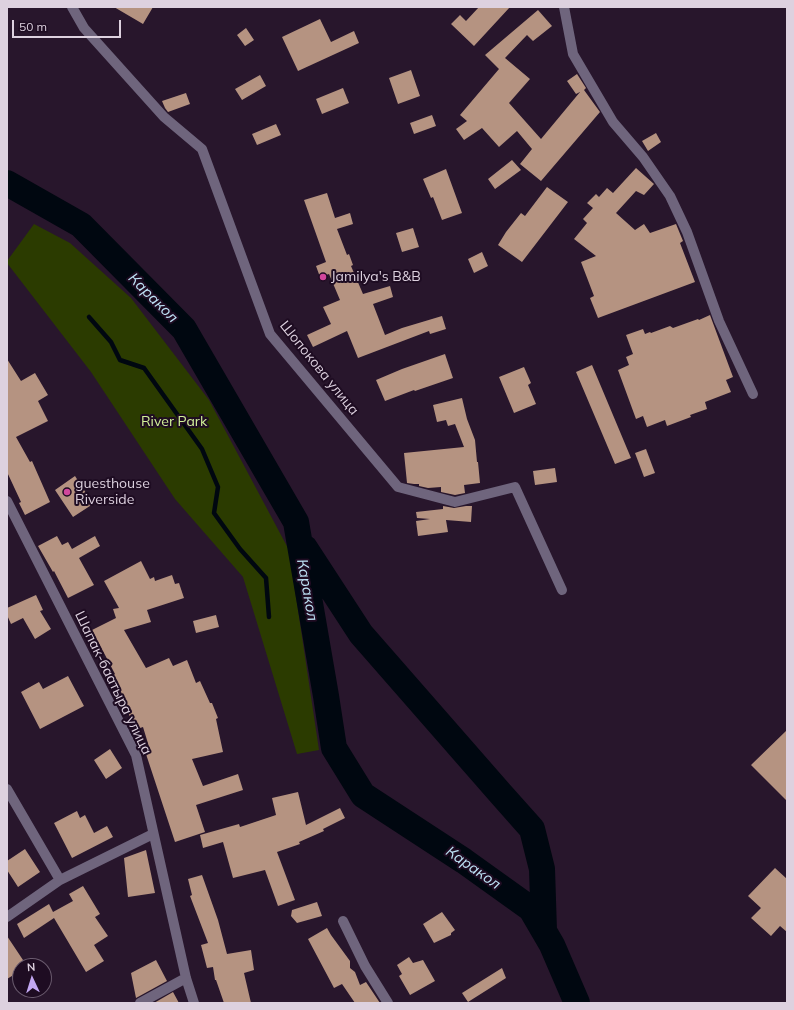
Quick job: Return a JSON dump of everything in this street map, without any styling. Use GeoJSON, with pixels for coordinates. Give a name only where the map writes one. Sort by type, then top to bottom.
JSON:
{"type":"FeatureCollection","features":[{"type":"Feature","properties":{"kind":"street","name":"Шопокова улица"},"geometry":{"type":"LineString","coordinates":[[72,7],[84,28],[164,117],[202,149],[270,334],[398,487],[455,502],[515,487],[562,590]]}},
{"type":"Feature","properties":{"kind":"street"},"geometry":{"type":"LineString","coordinates":[[564,7],[573,54],[613,122],[643,157],[670,196],[687,232],[719,321],[753,394]]}},
{"type":"Feature","properties":{"kind":"street","name":"Шапак-баатыра улица"},"geometry":{"type":"LineString","coordinates":[[7,501],[136,755],[186,978],[194,1003]]}},
{"type":"Feature","properties":{"kind":"street"},"geometry":{"type":"LineString","coordinates":[[7,789],[60,880]]}},
{"type":"Feature","properties":{"kind":"street"},"geometry":{"type":"LineString","coordinates":[[7,917],[60,880],[153,834]]}},
{"type":"Feature","properties":{"kind":"street"},"geometry":{"type":"LineString","coordinates":[[343,921],[365,966],[388,1003]]}},
{"type":"Feature","properties":{"kind":"street"},"geometry":{"type":"LineString","coordinates":[[140,1003],[186,978]]}},
{"type":"Feature","properties":{"kind":"green space","name":"River Park"},"geometry":{"type":"Polygon","coordinates":[[[34,224],[70,243],[131,298],[209,400],[289,550],[319,750],[297,754],[243,577],[175,499],[91,372],[7,263],[34,224]]]}},
{"type":"Feature","properties":{"kind":"building"},"geometry":{"type":"Polygon","coordinates":[[[114,7],[153,7],[143,24],[114,7]]]}},
{"type":"Feature","properties":{"kind":"building"},"geometry":{"type":"Polygon","coordinates":[[[479,7],[510,7],[474,46],[451,24],[460,15],[466,21],[479,7]]]}},
{"type":"Feature","properties":{"kind":"building"},"geometry":{"type":"Polygon","coordinates":[[[538,10],[552,26],[533,41],[527,35],[505,58],[530,79],[509,103],[541,139],[580,92],[576,94],[567,81],[577,74],[586,88],[584,90],[600,112],[541,181],[520,164],[532,149],[517,131],[499,147],[482,128],[464,140],[456,129],[467,121],[460,115],[499,69],[485,55],[538,10]]]}},
{"type":"Feature","properties":{"kind":"building"},"geometry":{"type":"Polygon","coordinates":[[[320,19],[331,42],[354,31],[359,43],[298,71],[282,37],[320,19]]]}},
{"type":"Feature","properties":{"kind":"building"},"geometry":{"type":"Polygon","coordinates":[[[246,28],[254,40],[245,46],[237,35],[246,28]]]}},
{"type":"Feature","properties":{"kind":"building"},"geometry":{"type":"Polygon","coordinates":[[[411,70],[420,96],[398,104],[389,78],[411,70]]]}},
{"type":"Feature","properties":{"kind":"building"},"geometry":{"type":"Polygon","coordinates":[[[260,75],[266,86],[242,100],[235,89],[260,75]]]}},
{"type":"Feature","properties":{"kind":"building"},"geometry":{"type":"Polygon","coordinates":[[[343,88],[349,103],[322,114],[316,99],[343,88]]]}},
{"type":"Feature","properties":{"kind":"building"},"geometry":{"type":"Polygon","coordinates":[[[186,93],[190,104],[168,112],[162,101],[186,93]]]}},
{"type":"Feature","properties":{"kind":"building"},"geometry":{"type":"Polygon","coordinates":[[[432,115],[436,126],[414,134],[410,123],[432,115]]]}},
{"type":"Feature","properties":{"kind":"building"},"geometry":{"type":"Polygon","coordinates":[[[276,124],[281,135],[257,145],[252,134],[276,124]]]}},
{"type":"Feature","properties":{"kind":"building"},"geometry":{"type":"Polygon","coordinates":[[[656,133],[661,142],[648,151],[642,141],[656,133]]]}},
{"type":"Feature","properties":{"kind":"building"},"geometry":{"type":"Polygon","coordinates":[[[512,160],[521,170],[495,189],[488,179],[512,160]]]}},
{"type":"Feature","properties":{"kind":"building"},"geometry":{"type":"Polygon","coordinates":[[[636,168],[654,184],[644,195],[636,191],[616,213],[635,230],[644,224],[650,233],[676,224],[683,241],[680,243],[695,282],[598,318],[590,298],[594,296],[581,262],[596,256],[574,239],[587,223],[583,219],[593,208],[587,203],[596,194],[599,197],[607,188],[613,193],[636,168]]]}},
{"type":"Feature","properties":{"kind":"building"},"geometry":{"type":"Polygon","coordinates":[[[446,169],[462,213],[442,220],[433,197],[431,198],[423,179],[446,169]]]}},
{"type":"Feature","properties":{"kind":"building"},"geometry":{"type":"Polygon","coordinates":[[[547,187],[568,202],[522,262],[498,245],[521,213],[525,216],[547,187]]]}},
{"type":"Feature","properties":{"kind":"building"},"geometry":{"type":"Polygon","coordinates":[[[327,193],[335,218],[350,213],[353,224],[337,229],[347,255],[349,254],[353,265],[351,266],[363,294],[390,286],[393,297],[373,304],[385,335],[402,328],[442,316],[446,329],[430,334],[429,331],[358,358],[347,331],[313,347],[307,335],[331,324],[323,307],[340,300],[329,274],[320,277],[316,266],[326,262],[304,200],[327,193]]]}},
{"type":"Feature","properties":{"kind":"building"},"geometry":{"type":"Polygon","coordinates":[[[413,228],[419,247],[402,252],[396,233],[413,228]]]}},
{"type":"Feature","properties":{"kind":"building"},"geometry":{"type":"Polygon","coordinates":[[[482,252],[488,266],[474,273],[468,259],[482,252]]]}},
{"type":"Feature","properties":{"kind":"building"},"geometry":{"type":"Polygon","coordinates":[[[710,315],[733,377],[726,380],[731,392],[705,402],[707,409],[690,415],[691,417],[667,426],[665,420],[647,427],[643,416],[636,419],[618,370],[629,365],[626,357],[633,354],[626,335],[643,329],[645,334],[670,326],[673,328],[710,315]]]}},
{"type":"Feature","properties":{"kind":"building"},"geometry":{"type":"Polygon","coordinates":[[[445,354],[453,378],[385,401],[376,380],[445,354]]]}},
{"type":"Feature","properties":{"kind":"building"},"geometry":{"type":"Polygon","coordinates":[[[7,359],[21,381],[35,373],[48,395],[38,401],[48,421],[16,437],[30,462],[32,461],[50,502],[25,515],[19,503],[21,502],[7,472],[7,359]]]}},
{"type":"Feature","properties":{"kind":"building"},"geometry":{"type":"Polygon","coordinates":[[[592,365],[631,458],[615,464],[576,372],[592,365]]]}},
{"type":"Feature","properties":{"kind":"building"},"geometry":{"type":"Polygon","coordinates":[[[524,367],[531,383],[528,385],[536,404],[514,413],[499,377],[524,367]]]}},
{"type":"Feature","properties":{"kind":"building"},"geometry":{"type":"Polygon","coordinates":[[[462,398],[467,419],[475,440],[480,483],[464,485],[465,493],[455,495],[441,492],[441,487],[428,488],[419,486],[419,484],[407,483],[404,453],[464,447],[455,424],[448,426],[446,420],[437,422],[433,405],[462,398]]]}},
{"type":"Feature","properties":{"kind":"building"},"geometry":{"type":"Polygon","coordinates":[[[646,449],[655,473],[644,477],[635,453],[646,449]]]}},
{"type":"Feature","properties":{"kind":"building"},"geometry":{"type":"Polygon","coordinates":[[[555,468],[557,482],[535,485],[533,471],[555,468]]]}},
{"type":"Feature","properties":{"kind":"building"},"geometry":{"type":"Polygon","coordinates":[[[75,476],[93,504],[73,517],[55,490],[75,476]]]}},
{"type":"Feature","properties":{"kind":"building"},"geometry":{"type":"Polygon","coordinates":[[[443,506],[454,508],[472,506],[471,522],[446,520],[448,532],[418,536],[416,521],[430,519],[417,518],[416,512],[443,509],[443,506]]]}},
{"type":"Feature","properties":{"kind":"building"},"geometry":{"type":"Polygon","coordinates":[[[57,536],[62,545],[68,542],[72,549],[95,536],[100,546],[79,558],[94,585],[68,598],[54,571],[53,572],[38,546],[57,536]]]}},
{"type":"Feature","properties":{"kind":"building"},"geometry":{"type":"Polygon","coordinates":[[[141,561],[150,579],[154,577],[155,581],[172,575],[175,584],[179,583],[184,598],[147,610],[151,622],[124,630],[146,668],[169,658],[173,666],[187,660],[196,683],[200,681],[218,718],[216,719],[223,752],[192,759],[203,786],[238,774],[243,790],[196,805],[205,832],[175,842],[145,751],[150,750],[143,727],[134,730],[129,711],[114,675],[115,674],[92,630],[116,618],[113,609],[119,608],[104,581],[141,561]]]}},
{"type":"Feature","properties":{"kind":"building"},"geometry":{"type":"Polygon","coordinates":[[[36,595],[43,610],[40,611],[51,629],[35,639],[23,618],[11,624],[7,615],[7,608],[36,595]]]}},
{"type":"Feature","properties":{"kind":"building"},"geometry":{"type":"Polygon","coordinates":[[[216,615],[219,627],[196,633],[193,621],[216,615]]]}},
{"type":"Feature","properties":{"kind":"building"},"geometry":{"type":"Polygon","coordinates":[[[68,676],[84,706],[40,729],[21,692],[39,682],[43,689],[68,676]]]}},
{"type":"Feature","properties":{"kind":"building"},"geometry":{"type":"Polygon","coordinates":[[[787,730],[787,801],[751,765],[787,730]]]}},
{"type":"Feature","properties":{"kind":"building"},"geometry":{"type":"Polygon","coordinates":[[[110,749],[122,768],[106,779],[94,760],[110,749]]]}},
{"type":"Feature","properties":{"kind":"building"},"geometry":{"type":"Polygon","coordinates":[[[298,792],[306,825],[340,808],[345,818],[323,829],[324,831],[299,842],[300,844],[277,852],[295,900],[278,906],[265,870],[233,878],[223,842],[203,848],[200,835],[239,824],[240,827],[276,815],[272,798],[298,792]]]}},
{"type":"Feature","properties":{"kind":"building"},"geometry":{"type":"Polygon","coordinates":[[[77,811],[80,818],[85,815],[94,833],[107,826],[113,837],[72,858],[54,823],[77,811]]]}},
{"type":"Feature","properties":{"kind":"building"},"geometry":{"type":"Polygon","coordinates":[[[25,849],[40,872],[18,887],[7,870],[7,861],[25,849]]]}},
{"type":"Feature","properties":{"kind":"building"},"geometry":{"type":"Polygon","coordinates":[[[146,850],[155,893],[128,897],[124,858],[146,850]]]}},
{"type":"Feature","properties":{"kind":"building"},"geometry":{"type":"Polygon","coordinates":[[[775,868],[787,879],[787,932],[780,926],[771,936],[751,918],[761,908],[748,896],[775,868]]]}},
{"type":"Feature","properties":{"kind":"building"},"geometry":{"type":"Polygon","coordinates":[[[202,875],[218,920],[227,954],[251,950],[254,970],[244,973],[251,1003],[224,1003],[215,980],[213,967],[207,968],[201,945],[208,943],[190,896],[192,895],[188,879],[202,875]]]}},
{"type":"Feature","properties":{"kind":"building"},"geometry":{"type":"Polygon","coordinates":[[[83,886],[100,914],[95,917],[108,936],[94,945],[104,961],[86,972],[54,918],[24,938],[17,924],[49,904],[53,912],[73,901],[69,894],[83,886]]]}},
{"type":"Feature","properties":{"kind":"building"},"geometry":{"type":"Polygon","coordinates":[[[317,902],[322,916],[297,923],[291,916],[292,910],[317,902]]]}},
{"type":"Feature","properties":{"kind":"building"},"geometry":{"type":"Polygon","coordinates":[[[442,912],[455,930],[451,933],[451,935],[434,943],[423,924],[442,912]]]}},
{"type":"Feature","properties":{"kind":"building"},"geometry":{"type":"Polygon","coordinates":[[[327,928],[350,961],[350,968],[355,972],[360,985],[366,982],[380,1003],[355,1003],[342,984],[334,988],[308,939],[327,928]]]}},
{"type":"Feature","properties":{"kind":"building"},"geometry":{"type":"Polygon","coordinates":[[[7,936],[22,958],[12,958],[12,976],[7,979],[7,936]]]}},
{"type":"Feature","properties":{"kind":"building"},"geometry":{"type":"Polygon","coordinates":[[[409,957],[413,963],[423,960],[435,981],[410,995],[399,976],[402,974],[397,965],[409,957]]]}},
{"type":"Feature","properties":{"kind":"building"},"geometry":{"type":"Polygon","coordinates":[[[156,960],[167,981],[136,998],[131,973],[156,960]]]}},
{"type":"Feature","properties":{"kind":"building"},"geometry":{"type":"Polygon","coordinates":[[[502,968],[506,978],[468,1002],[462,993],[502,968]]]}},
{"type":"Feature","properties":{"kind":"building"},"geometry":{"type":"Polygon","coordinates":[[[173,992],[179,1003],[154,1003],[173,992]]]}},
{"type":"Feature","properties":{"kind":"waterway","name":"Каракол"},"geometry":{"type":"LineString","coordinates":[[7,183],[81,225],[184,329],[296,522],[334,748],[363,795],[464,861],[531,909],[552,945],[577,1003]]}},
{"type":"Feature","properties":{"kind":"waterway"},"geometry":{"type":"LineString","coordinates":[[89,317],[111,342],[120,360],[144,368],[202,449],[218,487],[214,513],[240,549],[266,578],[269,617]]}},
{"type":"Feature","properties":{"kind":"waterway"},"geometry":{"type":"LineString","coordinates":[[305,548],[361,634],[532,829],[542,869],[544,931]]}},
{"type":"Feature","properties":{"kind":"place","name":"Jamilya's B&B"},"geometry":{"type":"Point","coordinates":[323,277]}},
{"type":"Feature","properties":{"kind":"place","name":"guesthouse Riverside"},"geometry":{"type":"Point","coordinates":[67,492]}}]}
